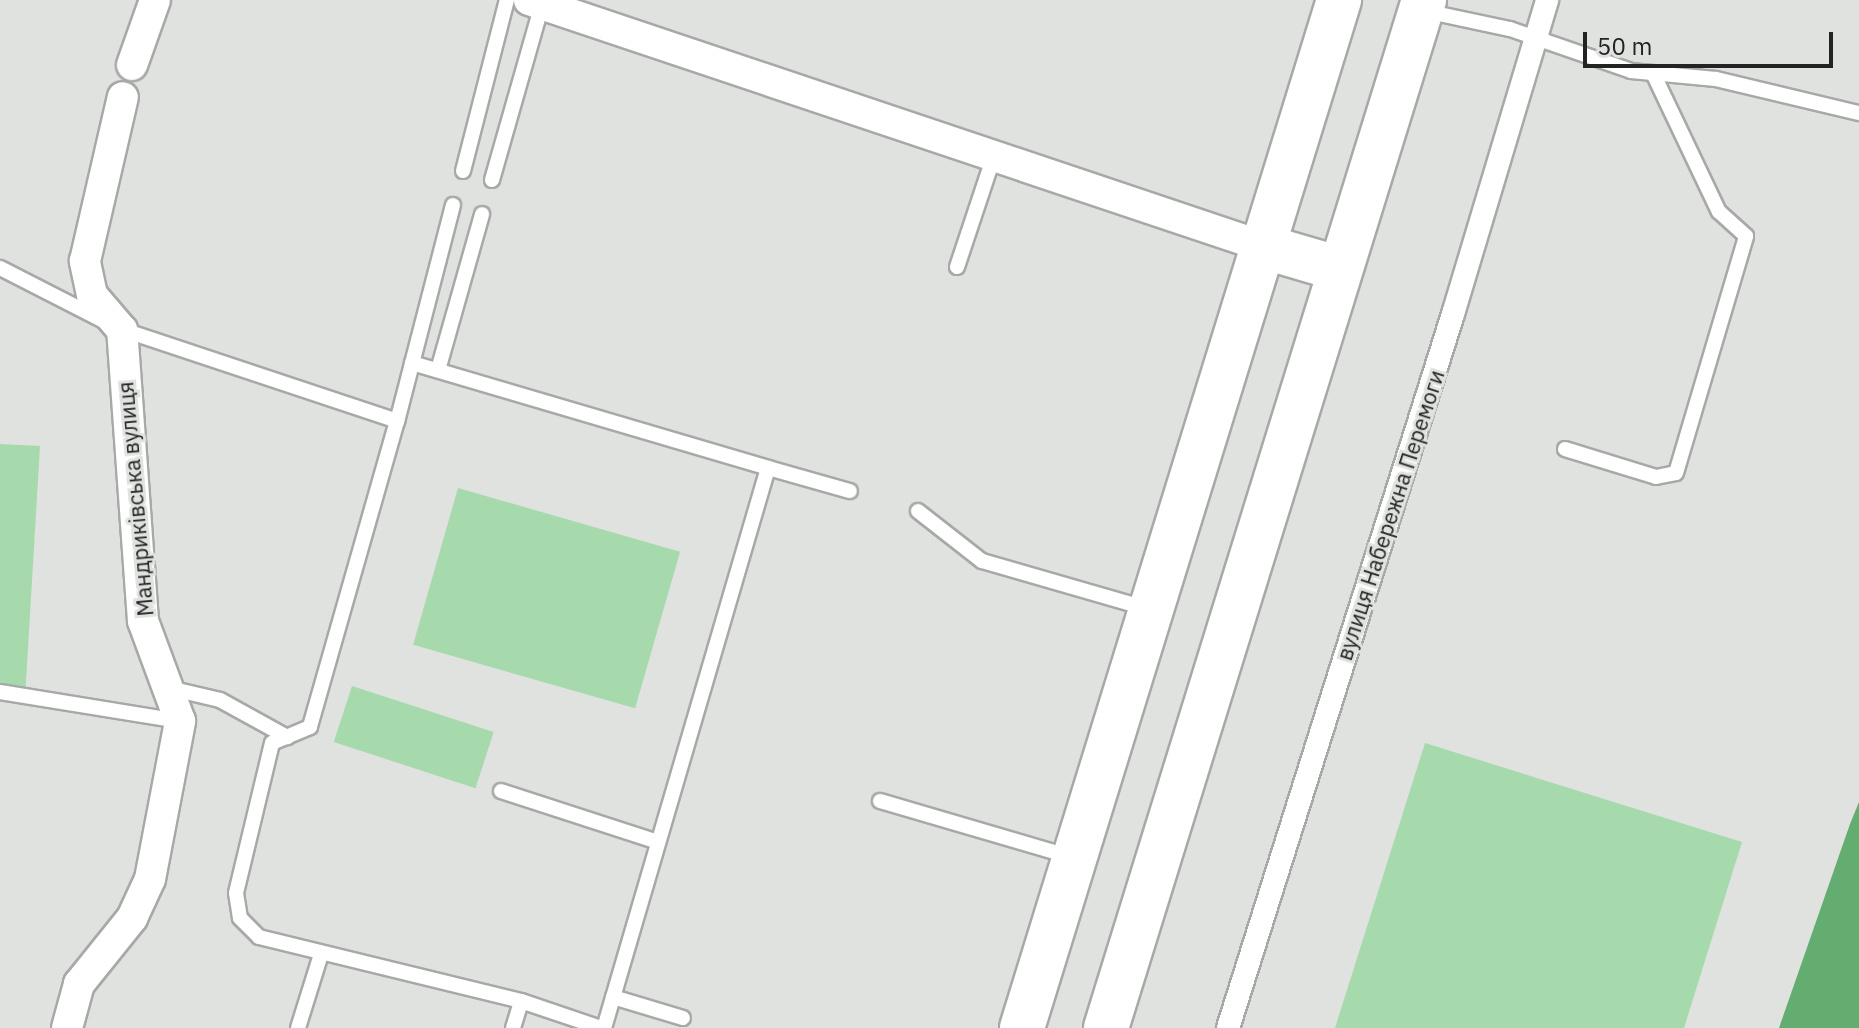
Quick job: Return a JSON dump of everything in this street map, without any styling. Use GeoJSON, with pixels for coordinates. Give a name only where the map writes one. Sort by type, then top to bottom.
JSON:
{"type":"FeatureCollection","features":[{"type":"Feature","properties":{"kind":"main road"},"geometry":{"type":"LineString","coordinates":[[1022,1028],[1339,0]]}},
{"type":"Feature","properties":{"kind":"main road"},"geometry":{"type":"LineString","coordinates":[[1106,1028],[1422,5]]}},
{"type":"Feature","properties":{"kind":"main road"},"geometry":{"type":"LineString","coordinates":[[1265,247],[1340,269]]}},
{"type":"Feature","properties":{"kind":"street"},"geometry":{"type":"LineString","coordinates":[[132,65],[155,0]]}},
{"type":"Feature","properties":{"kind":"street","name":"вулиця Набережна Перемоги"},"geometry":{"type":"LineString","coordinates":[[1228,1028],[1453,314],[1547,0]]}},
{"type":"Feature","properties":{"kind":"street"},"geometry":{"type":"LineString","coordinates":[[535,2],[592,10],[994,156],[1265,247]]}},
{"type":"Feature","properties":{"kind":"street"},"geometry":{"type":"LineString","coordinates":[[122,330],[92,295],[85,261],[123,97]]}},
{"type":"Feature","properties":{"kind":"street","name":"Мандриківська вулиця"},"geometry":{"type":"LineString","coordinates":[[122,330],[143,621],[180,721]]}},
{"type":"Feature","properties":{"kind":"street"},"geometry":{"type":"LineString","coordinates":[[67,1028],[79,984],[132,918],[150,879],[180,721]]}},
{"type":"Feature","properties":{"kind":"lane"},"geometry":{"type":"LineString","coordinates":[[463,171],[507,0]]}},
{"type":"Feature","properties":{"kind":"lane"},"geometry":{"type":"LineString","coordinates":[[492,180],[535,2]]}},
{"type":"Feature","properties":{"kind":"lane"},"geometry":{"type":"LineString","coordinates":[[1422,5],[1510,29],[1631,71],[1716,79],[1859,113]]}},
{"type":"Feature","properties":{"kind":"lane"},"geometry":{"type":"LineString","coordinates":[[1565,449],[1656,477],[1676,473],[1746,236],[1719,212],[1653,73]]}},
{"type":"Feature","properties":{"kind":"lane"},"geometry":{"type":"LineString","coordinates":[[957,267],[994,156]]}},
{"type":"Feature","properties":{"kind":"lane"},"geometry":{"type":"LineString","coordinates":[[453,205],[397,421],[310,727],[272,743],[236,893],[240,918],[259,937],[521,1001],[602,1028],[768,468]]}},
{"type":"Feature","properties":{"kind":"lane"},"geometry":{"type":"LineString","coordinates":[[438,370],[482,214]]}},
{"type":"Feature","properties":{"kind":"lane"},"geometry":{"type":"LineString","coordinates":[[0,268],[122,330],[397,421]]}},
{"type":"Feature","properties":{"kind":"lane"},"geometry":{"type":"LineString","coordinates":[[412,363],[850,491]]}},
{"type":"Feature","properties":{"kind":"lane"},"geometry":{"type":"LineString","coordinates":[[918,511],[982,561],[1085,594],[1151,609]]}},
{"type":"Feature","properties":{"kind":"lane"},"geometry":{"type":"LineString","coordinates":[[168,688],[220,700],[287,737]]}},
{"type":"Feature","properties":{"kind":"lane"},"geometry":{"type":"LineString","coordinates":[[0,692],[180,721]]}},
{"type":"Feature","properties":{"kind":"lane"},"geometry":{"type":"LineString","coordinates":[[501,791],[658,842]]}},
{"type":"Feature","properties":{"kind":"lane"},"geometry":{"type":"LineString","coordinates":[[880,801],[1074,858]]}},
{"type":"Feature","properties":{"kind":"lane"},"geometry":{"type":"LineString","coordinates":[[298,1028],[321,954]]}},
{"type":"Feature","properties":{"kind":"lane"},"geometry":{"type":"LineString","coordinates":[[613,997],[683,1018]]}},
{"type":"Feature","properties":{"kind":"lane"},"geometry":{"type":"LineString","coordinates":[[513,1028],[521,1001]]}},
{"type":"Feature","properties":{"kind":"shaded area"},"geometry":{"type":"Polygon","coordinates":[[[0,444],[40,446],[25,698],[0,696],[0,444]]]}},
{"type":"Feature","properties":{"kind":"shaded area"},"geometry":{"type":"Polygon","coordinates":[[[458,488],[680,552],[635,708],[413,645],[458,488]]]}},
{"type":"Feature","properties":{"kind":"shaded area"},"geometry":{"type":"Polygon","coordinates":[[[352,686],[494,732],[475,788],[334,742],[352,686]]]}},
{"type":"Feature","properties":{"kind":"shaded area"},"geometry":{"type":"Polygon","coordinates":[[[1425,743],[1742,842],[1684,1028],[1335,1028],[1425,743]]]}},
{"type":"Feature","properties":{"kind":"shaded area"},"geometry":{"type":"Polygon","coordinates":[[[1859,802],[1859,1028],[1779,1028],[1850,824],[1859,802]]]}}]}
